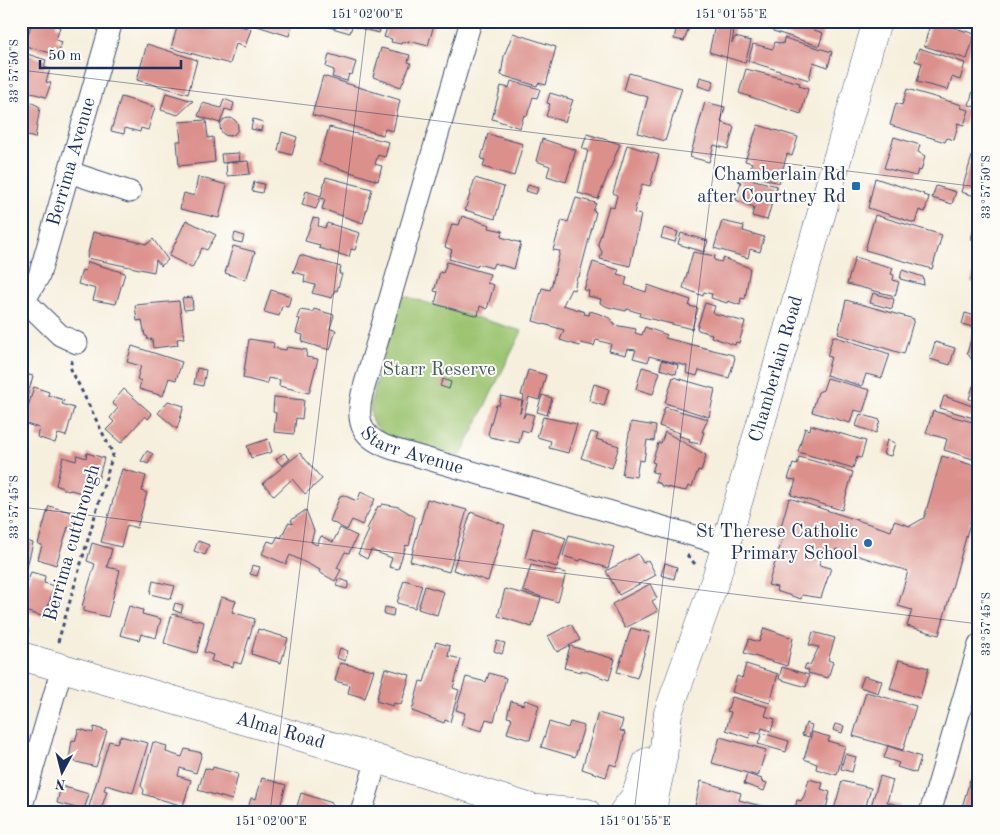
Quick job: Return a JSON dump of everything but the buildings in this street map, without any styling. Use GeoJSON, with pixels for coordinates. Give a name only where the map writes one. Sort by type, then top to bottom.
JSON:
{"type":"FeatureCollection","features":[{"type":"Feature","properties":{"kind":"street","name":"Berrima Avenue"},"geometry":{"type":"LineString","coordinates":[[77,343],[60,335],[21,298],[29,294],[39,276],[112,21]]}},
{"type":"Feature","properties":{"kind":"street","name":"Starr Avenue"},"geometry":{"type":"LineString","coordinates":[[471,21],[362,394],[359,419],[362,429],[370,439],[380,445],[726,545]]}},
{"type":"Feature","properties":{"kind":"street","name":"Chamberlain Road"},"geometry":{"type":"LineString","coordinates":[[653,813],[663,757],[668,713],[726,545],[877,21]]}},
{"type":"Feature","properties":{"kind":"street"},"geometry":{"type":"LineString","coordinates":[[69,172],[130,192]]}},
{"type":"Feature","properties":{"kind":"street"},"geometry":{"type":"LineString","coordinates":[[930,813],[979,645]]}},
{"type":"Feature","properties":{"kind":"street"},"geometry":{"type":"LineString","coordinates":[[21,809],[60,655]]}},
{"type":"Feature","properties":{"kind":"street","name":"Alma Road"},"geometry":{"type":"LineString","coordinates":[[21,656],[60,655],[377,759],[543,811],[587,813]]}},
{"type":"Feature","properties":{"kind":"street","name":"Chamberlain Road"},"geometry":{"type":"LineString","coordinates":[[630,812],[660,725],[668,713]]}},
{"type":"Feature","properties":{"kind":"street"},"geometry":{"type":"LineString","coordinates":[[361,813],[377,759]]}},
{"type":"Feature","properties":{"kind":"path","name":"Berrima cutthrough"},"geometry":{"type":"LineString","coordinates":[[60,655],[113,454],[70,367],[77,343]]}},
{"type":"Feature","properties":{"kind":"path"},"geometry":{"type":"LineString","coordinates":[[685,553],[695,564]]}},
{"type":"Feature","properties":{"kind":"green space","name":"Starr Reserve"},"geometry":{"type":"Polygon","coordinates":[[[401,295],[522,331],[460,457],[384,435],[372,422],[370,404],[401,295]]]}},
{"type":"Feature","properties":{"kind":"place","name":"Chamberlain Rd after Courtney Rd"},"geometry":{"type":"Point","coordinates":[856,186]}},
{"type":"Feature","properties":{"kind":"place","name":"St Therese Catholic Primary School"},"geometry":{"type":"Point","coordinates":[868,543]}}]}
